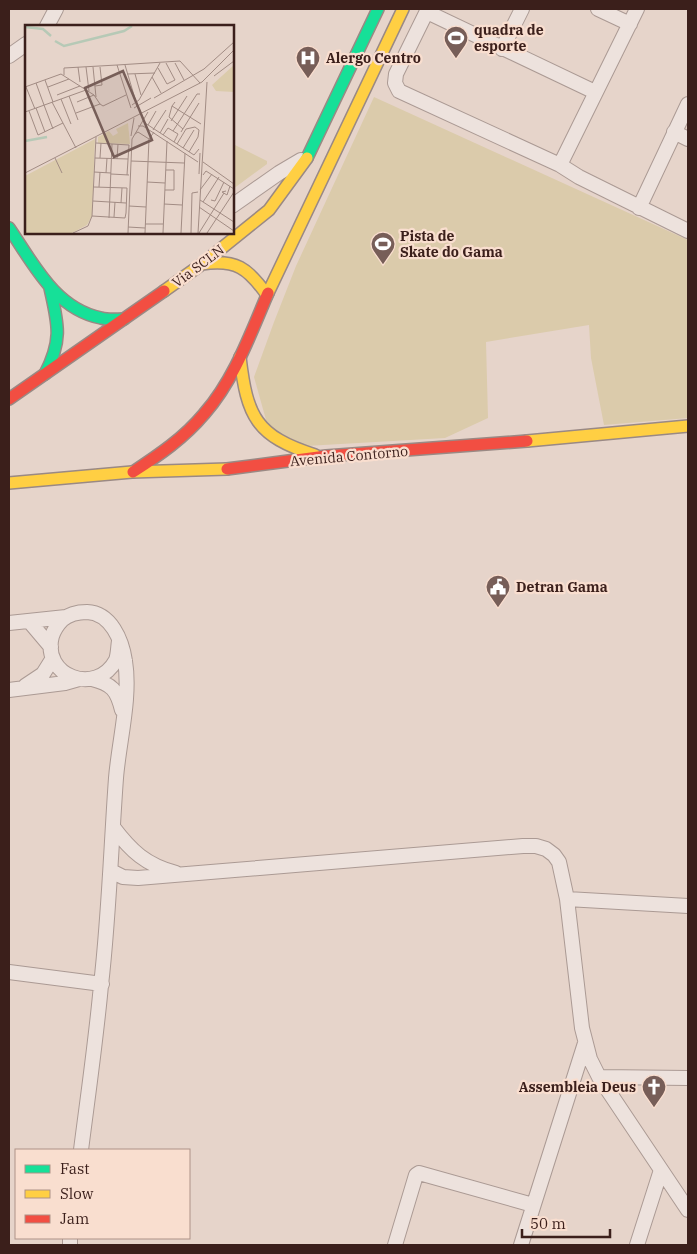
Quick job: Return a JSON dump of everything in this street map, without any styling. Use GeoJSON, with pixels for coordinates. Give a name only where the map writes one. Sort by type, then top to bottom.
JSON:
{"type":"FeatureCollection","features":[{"type":"Feature","properties":{"kind":"main road","name":"Via SCLN"},"geometry":{"type":"LineString","coordinates":[[9,399],[202,264],[269,210],[308,156],[378,9]]}},
{"type":"Feature","properties":{"kind":"main road"},"geometry":{"type":"LineString","coordinates":[[132,472],[159,455],[190,429],[212,404],[240,358],[267,294],[403,9]]}},
{"type":"Feature","properties":{"kind":"main road"},"geometry":{"type":"LineString","coordinates":[[342,84],[349,94],[363,92]]}},
{"type":"Feature","properties":{"kind":"main road"},"geometry":{"type":"LineString","coordinates":[[329,111],[339,113],[349,123]]}},
{"type":"Feature","properties":{"kind":"main road"},"geometry":{"type":"LineString","coordinates":[[9,228],[50,288],[65,303],[81,314],[107,321],[124,320]]}},
{"type":"Feature","properties":{"kind":"main road"},"geometry":{"type":"LineString","coordinates":[[202,264],[217,261],[235,263],[252,275],[267,294]]}},
{"type":"Feature","properties":{"kind":"main road"},"geometry":{"type":"LineString","coordinates":[[45,374],[58,346],[59,335],[50,288]]}},
{"type":"Feature","properties":{"kind":"main road"},"geometry":{"type":"LineString","coordinates":[[240,358],[245,395],[251,412],[260,426],[271,437],[284,444],[321,457]]}},
{"type":"Feature","properties":{"kind":"main road","name":"Avenida Contorno"},"geometry":{"type":"LineString","coordinates":[[9,483],[132,472],[227,468],[321,457],[688,426]]}},
{"type":"Feature","properties":{"kind":"street"},"geometry":{"type":"LineString","coordinates":[[48,25],[56,9]]}},
{"type":"Feature","properties":{"kind":"street"},"geometry":{"type":"LineString","coordinates":[[502,48],[522,9]]}},
{"type":"Feature","properties":{"kind":"street"},"geometry":{"type":"LineString","coordinates":[[598,9],[630,24]]}},
{"type":"Feature","properties":{"kind":"street"},"geometry":{"type":"LineString","coordinates":[[560,165],[637,9]]}},
{"type":"Feature","properties":{"kind":"street"},"geometry":{"type":"LineString","coordinates":[[595,92],[428,10],[394,79],[396,88],[399,91],[560,165],[639,208],[688,231]]}},
{"type":"Feature","properties":{"kind":"street"},"geometry":{"type":"LineString","coordinates":[[9,56],[25,45]]}},
{"type":"Feature","properties":{"kind":"street"},"geometry":{"type":"LineString","coordinates":[[639,208],[688,104]]}},
{"type":"Feature","properties":{"kind":"street"},"geometry":{"type":"LineString","coordinates":[[674,132],[688,139]]}},
{"type":"Feature","properties":{"kind":"street"},"geometry":{"type":"LineString","coordinates":[[234,205],[280,172],[308,156]]}},
{"type":"Feature","properties":{"kind":"street"},"geometry":{"type":"LineString","coordinates":[[9,623],[66,617],[79,612],[92,612],[102,616],[110,623],[116,632],[125,660],[123,715],[116,775],[102,984],[81,1149]]}},
{"type":"Feature","properties":{"kind":"street"},"geometry":{"type":"LineString","coordinates":[[14,689],[43,674],[52,652],[52,635],[66,617]]}},
{"type":"Feature","properties":{"kind":"street"},"geometry":{"type":"LineString","coordinates":[[29,621],[52,652],[59,668],[68,675],[106,684],[112,688],[117,694],[123,715]]}},
{"type":"Feature","properties":{"kind":"street"},"geometry":{"type":"LineString","coordinates":[[14,689],[65,683],[107,672],[116,658],[119,641]]}},
{"type":"Feature","properties":{"kind":"street"},"geometry":{"type":"LineString","coordinates":[[113,827],[133,852],[143,859],[164,870],[184,875]]}},
{"type":"Feature","properties":{"kind":"street"},"geometry":{"type":"LineString","coordinates":[[111,871],[130,878],[513,847],[536,846],[546,849],[558,862],[567,899],[585,1043],[590,1059],[599,1077],[688,1210]]}},
{"type":"Feature","properties":{"kind":"street"},"geometry":{"type":"LineString","coordinates":[[567,899],[688,906]]}},
{"type":"Feature","properties":{"kind":"street"},"geometry":{"type":"LineString","coordinates":[[9,972],[102,984]]}},
{"type":"Feature","properties":{"kind":"street"},"geometry":{"type":"LineString","coordinates":[[522,1245],[585,1043]]}},
{"type":"Feature","properties":{"kind":"street"},"geometry":{"type":"LineString","coordinates":[[599,1077],[688,1078]]}},
{"type":"Feature","properties":{"kind":"street"},"geometry":{"type":"LineString","coordinates":[[637,1245],[662,1170]]}},
{"type":"Feature","properties":{"kind":"street"},"geometry":{"type":"LineString","coordinates":[[395,1245],[416,1175],[419,1173],[533,1205]]}},
{"type":"Feature","properties":{"kind":"shaded area"},"geometry":{"type":"Polygon","coordinates":[[[374,97],[688,240],[688,418],[604,425],[591,358],[589,325],[486,342],[488,418],[445,438],[306,446],[268,427],[254,377],[296,266],[374,97]]]}},
{"type":"Feature","properties":{"kind":"shaded area"},"geometry":{"type":"Polygon","coordinates":[[[234,144],[267,161],[267,164],[234,188],[234,144]]]}},
{"type":"Feature","properties":{"kind":"traffic: fast"},"geometry":{"type":"LineString","coordinates":[[307,158],[378,9]]}},
{"type":"Feature","properties":{"kind":"traffic: fast"},"geometry":{"type":"LineString","coordinates":[[9,228],[47,283],[58,295],[85,313],[101,318],[124,319]]}},
{"type":"Feature","properties":{"kind":"traffic: fast"},"geometry":{"type":"LineString","coordinates":[[45,374],[51,362],[57,341],[57,322],[50,288]]}},
{"type":"Feature","properties":{"kind":"traffic: slow"},"geometry":{"type":"LineString","coordinates":[[268,293],[403,9]]}},
{"type":"Feature","properties":{"kind":"traffic: slow"},"geometry":{"type":"LineString","coordinates":[[164,291],[202,264],[269,210],[307,158]]}},
{"type":"Feature","properties":{"kind":"traffic: slow"},"geometry":{"type":"LineString","coordinates":[[202,264],[232,264],[254,278],[267,295]]}},
{"type":"Feature","properties":{"kind":"traffic: slow"},"geometry":{"type":"LineString","coordinates":[[240,357],[246,395],[258,421],[279,440],[315,455]]}},
{"type":"Feature","properties":{"kind":"traffic: slow"},"geometry":{"type":"LineString","coordinates":[[527,441],[688,426]]}},
{"type":"Feature","properties":{"kind":"traffic: slow"},"geometry":{"type":"LineString","coordinates":[[9,483],[132,472],[227,469]]}},
{"type":"Feature","properties":{"kind":"traffic: jam"},"geometry":{"type":"LineString","coordinates":[[9,399],[164,291]]}},
{"type":"Feature","properties":{"kind":"traffic: jam"},"geometry":{"type":"LineString","coordinates":[[133,472],[162,453],[180,438],[215,401],[233,372],[268,293]]}},
{"type":"Feature","properties":{"kind":"traffic: jam"},"geometry":{"type":"LineString","coordinates":[[227,469],[326,456],[527,441]]}},
{"type":"Feature","properties":{"kind":"place","name":"quadra de esporte"},"geometry":{"type":"Point","coordinates":[456,59]}},
{"type":"Feature","properties":{"kind":"place","name":"Alergo Centro"},"geometry":{"type":"Point","coordinates":[308,79]}},
{"type":"Feature","properties":{"kind":"place","name":"Pista de Skate do Gama"},"geometry":{"type":"Point","coordinates":[383,265]}},
{"type":"Feature","properties":{"kind":"place","name":"Detran Gama"},"geometry":{"type":"Point","coordinates":[498,608]}},
{"type":"Feature","properties":{"kind":"place","name":"Assembleia Deus"},"geometry":{"type":"Point","coordinates":[654,1108]}}]}
